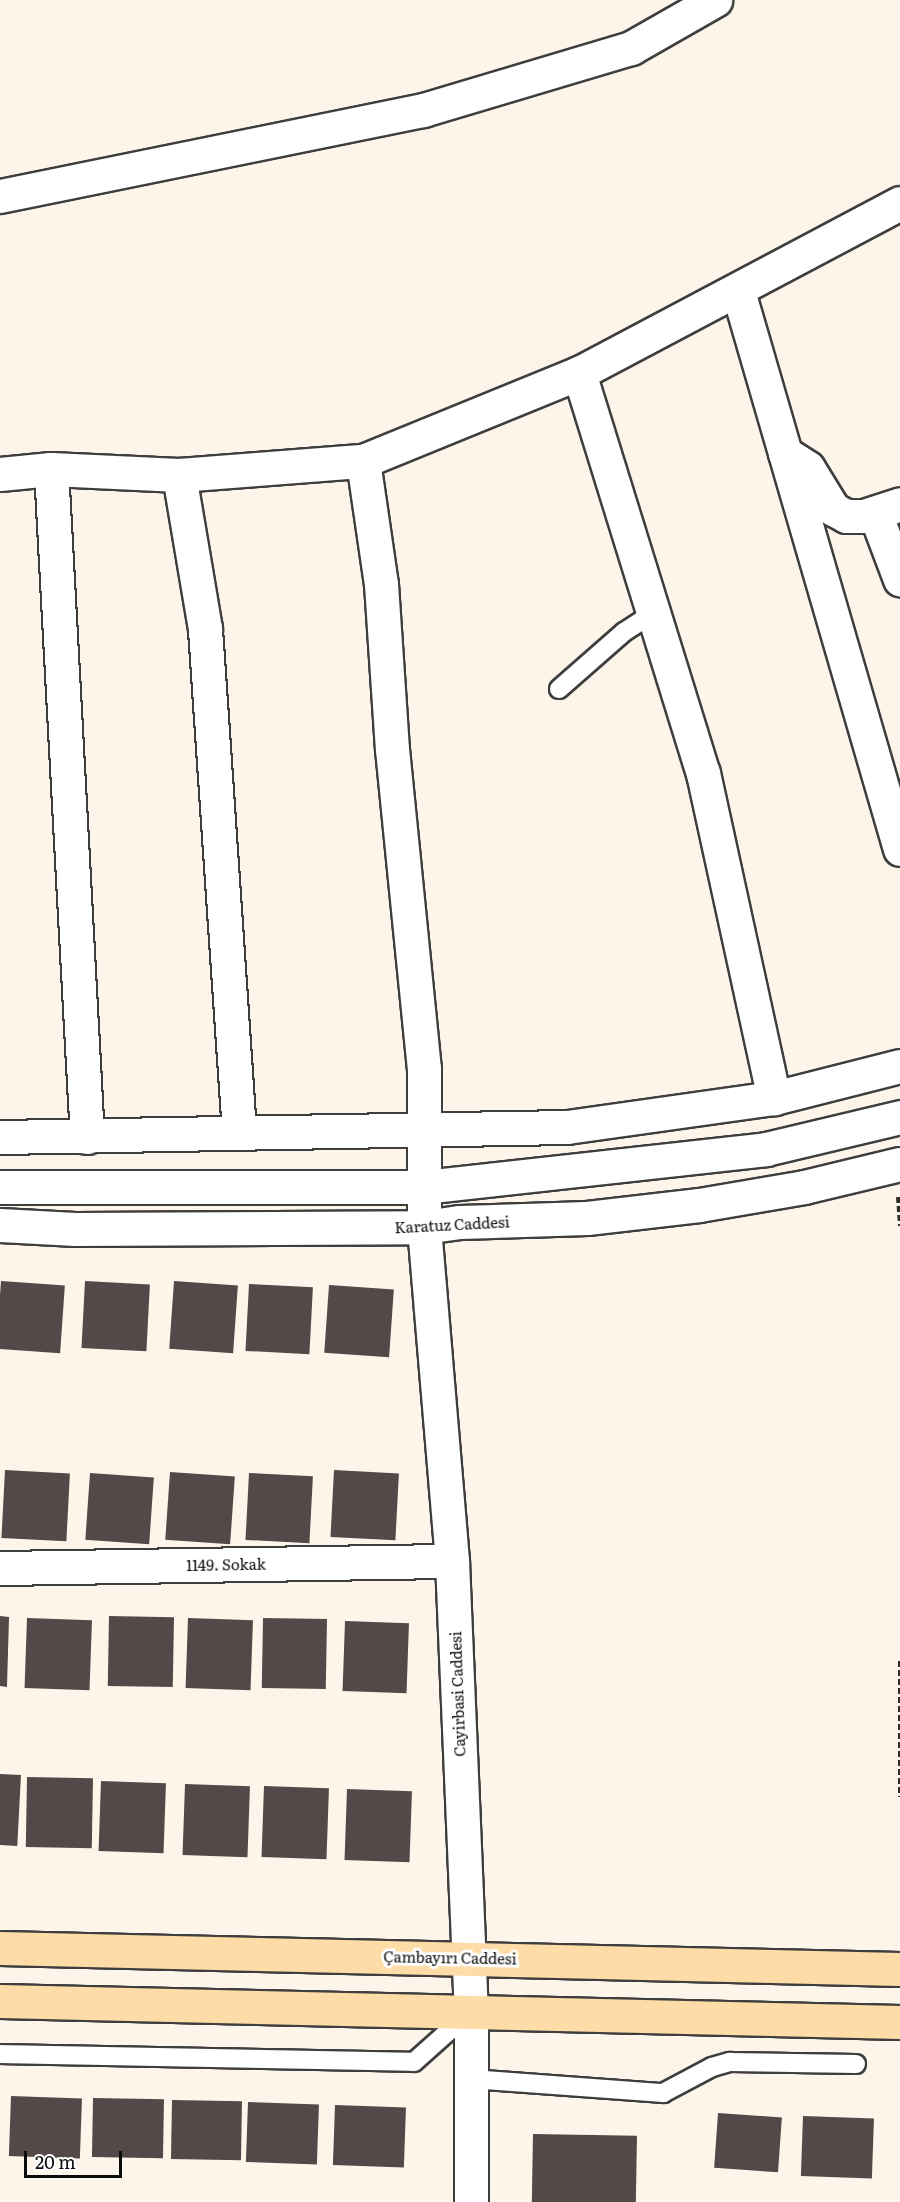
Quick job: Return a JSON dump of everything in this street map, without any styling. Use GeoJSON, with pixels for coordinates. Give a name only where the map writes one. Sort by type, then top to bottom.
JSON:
{"type":"FeatureCollection","features":[{"type":"Feature","properties":{"kind":"main road","name":"Çambayırı Caddesi"},"geometry":{"type":"LineString","coordinates":[[0,1948],[468,1957],[900,1970]]}},
{"type":"Feature","properties":{"kind":"main road"},"geometry":{"type":"LineString","coordinates":[[0,2001],[900,2022]]}},
{"type":"Feature","properties":{"kind":"street"},"geometry":{"type":"LineString","coordinates":[[0,196],[423,110],[631,48],[715,0]]}},
{"type":"Feature","properties":{"kind":"street"},"geometry":{"type":"LineString","coordinates":[[0,474],[51,469],[179,474],[363,460],[579,373],[738,291],[900,203]]}},
{"type":"Feature","properties":{"kind":"street"},"geometry":{"type":"LineString","coordinates":[[738,291],[900,849]]}},
{"type":"Feature","properties":{"kind":"street"},"geometry":{"type":"LineString","coordinates":[[579,373],[703,773],[774,1098]]}},
{"type":"Feature","properties":{"kind":"street"},"geometry":{"type":"LineString","coordinates":[[785,453],[808,468],[833,508],[855,517],[888,508],[900,579]]}},
{"type":"Feature","properties":{"kind":"street","name":"Cayirbasi Caddesi"},"geometry":{"type":"LineString","coordinates":[[363,460],[381,584],[392,748],[424,1068],[424,1227],[452,1561],[471,2011],[471,2202]]}},
{"type":"Feature","properties":{"kind":"street"},"geometry":{"type":"LineString","coordinates":[[51,469],[87,1137]]}},
{"type":"Feature","properties":{"kind":"street"},"geometry":{"type":"LineString","coordinates":[[179,474],[205,629],[238,1131]]}},
{"type":"Feature","properties":{"kind":"street"},"geometry":{"type":"LineString","coordinates":[[0,1137],[87,1137],[423,1127],[567,1127],[774,1098],[900,1066]]}},
{"type":"Feature","properties":{"kind":"street"},"geometry":{"type":"LineString","coordinates":[[0,1187],[423,1187],[766,1149],[900,1117]]}},
{"type":"Feature","properties":{"kind":"street","name":"Karatuz Caddesi"},"geometry":{"type":"LineString","coordinates":[[0,1225],[75,1229],[424,1227],[459,1222],[587,1218],[699,1205],[804,1187],[900,1164]]}},
{"type":"Feature","properties":{"kind":"street","name":"1149. Sokak"},"geometry":{"type":"LineString","coordinates":[[0,1568],[452,1561]]}},
{"type":"Feature","properties":{"kind":"lane"},"geometry":{"type":"LineString","coordinates":[[559,689],[624,632],[653,613]]}},
{"type":"Feature","properties":{"kind":"lane"},"geometry":{"type":"LineString","coordinates":[[0,2054],[414,2062],[471,2011]]}},
{"type":"Feature","properties":{"kind":"lane"},"geometry":{"type":"LineString","coordinates":[[471,2079],[663,2092],[712,2067],[730,2062],[856,2064]]}},
{"type":"Feature","properties":{"kind":"path"},"geometry":{"type":"LineString","coordinates":[[900,1661],[900,1797]]}},
{"type":"Feature","properties":{"kind":"building"},"geometry":{"type":"Polygon","coordinates":[[[1,1281],[65,1285],[60,1353],[0,1349],[1,1281]]]}},
{"type":"Feature","properties":{"kind":"building"},"geometry":{"type":"Polygon","coordinates":[[[85,1281],[150,1284],[146,1351],[81,1348],[85,1281]]]}},
{"type":"Feature","properties":{"kind":"building"},"geometry":{"type":"Polygon","coordinates":[[[174,1281],[238,1285],[233,1353],[169,1349],[174,1281]]]}},
{"type":"Feature","properties":{"kind":"building"},"geometry":{"type":"Polygon","coordinates":[[[249,1284],[313,1287],[309,1354],[245,1351],[249,1284]]]}},
{"type":"Feature","properties":{"kind":"building"},"geometry":{"type":"Polygon","coordinates":[[[329,1285],[394,1290],[389,1357],[324,1353],[329,1285]]]}},
{"type":"Feature","properties":{"kind":"building"},"geometry":{"type":"Polygon","coordinates":[[[5,1470],[70,1473],[66,1541],[1,1538],[5,1470]]]}},
{"type":"Feature","properties":{"kind":"building"},"geometry":{"type":"Polygon","coordinates":[[[334,1470],[399,1473],[395,1540],[330,1537],[334,1470]]]}},
{"type":"Feature","properties":{"kind":"building"},"geometry":{"type":"Polygon","coordinates":[[[170,1472],[235,1477],[230,1544],[165,1540],[170,1472]]]}},
{"type":"Feature","properties":{"kind":"building"},"geometry":{"type":"Polygon","coordinates":[[[90,1473],[154,1477],[149,1544],[85,1540],[90,1473]]]}},
{"type":"Feature","properties":{"kind":"building"},"geometry":{"type":"Polygon","coordinates":[[[249,1473],[313,1476],[309,1543],[245,1540],[249,1473]]]}},
{"type":"Feature","properties":{"kind":"building"},"geometry":{"type":"Polygon","coordinates":[[[0,1616],[9,1617],[7,1687],[0,1686],[0,1616]]]}},
{"type":"Feature","properties":{"kind":"building"},"geometry":{"type":"Polygon","coordinates":[[[109,1616],[174,1617],[173,1687],[108,1686],[109,1616]]]}},
{"type":"Feature","properties":{"kind":"building"},"geometry":{"type":"Polygon","coordinates":[[[27,1618],[92,1620],[90,1690],[25,1688],[27,1618]]]}},
{"type":"Feature","properties":{"kind":"building"},"geometry":{"type":"Polygon","coordinates":[[[188,1618],[253,1620],[251,1690],[186,1688],[188,1618]]]}},
{"type":"Feature","properties":{"kind":"building"},"geometry":{"type":"Polygon","coordinates":[[[263,1618],[327,1619],[326,1689],[262,1688],[263,1618]]]}},
{"type":"Feature","properties":{"kind":"building"},"geometry":{"type":"Polygon","coordinates":[[[345,1621],[409,1623],[407,1693],[343,1691],[345,1621]]]}},
{"type":"Feature","properties":{"kind":"building"},"geometry":{"type":"Polygon","coordinates":[[[0,1774],[21,1775],[17,1846],[0,1845],[0,1774]]]}},
{"type":"Feature","properties":{"kind":"building"},"geometry":{"type":"Polygon","coordinates":[[[27,1777],[93,1778],[92,1848],[26,1847],[27,1777]]]}},
{"type":"Feature","properties":{"kind":"building"},"geometry":{"type":"Polygon","coordinates":[[[101,1781],[166,1783],[164,1853],[99,1851],[101,1781]]]}},
{"type":"Feature","properties":{"kind":"building"},"geometry":{"type":"Polygon","coordinates":[[[185,1784],[250,1786],[247,1857],[183,1855],[185,1784]]]}},
{"type":"Feature","properties":{"kind":"building"},"geometry":{"type":"Polygon","coordinates":[[[264,1786],[329,1788],[326,1859],[262,1857],[264,1786]]]}},
{"type":"Feature","properties":{"kind":"building"},"geometry":{"type":"Polygon","coordinates":[[[347,1789],[412,1791],[409,1862],[345,1860],[347,1789]]]}},
{"type":"Feature","properties":{"kind":"building"},"geometry":{"type":"Polygon","coordinates":[[[11,2096],[82,2098],[80,2158],[9,2156],[11,2096]]]}},
{"type":"Feature","properties":{"kind":"building"},"geometry":{"type":"Polygon","coordinates":[[[93,2098],[164,2099],[163,2158],[92,2157],[93,2098]]]}},
{"type":"Feature","properties":{"kind":"building"},"geometry":{"type":"Polygon","coordinates":[[[172,2100],[242,2101],[241,2160],[171,2159],[172,2100]]]}},
{"type":"Feature","properties":{"kind":"building"},"geometry":{"type":"Polygon","coordinates":[[[248,2102],[319,2104],[317,2164],[246,2162],[248,2102]]]}},
{"type":"Feature","properties":{"kind":"building"},"geometry":{"type":"Polygon","coordinates":[[[335,2105],[406,2107],[404,2167],[333,2165],[335,2105]]]}},
{"type":"Feature","properties":{"kind":"building"},"geometry":{"type":"Polygon","coordinates":[[[718,2113],[782,2117],[778,2172],[714,2168],[718,2113]]]}},
{"type":"Feature","properties":{"kind":"building"},"geometry":{"type":"Polygon","coordinates":[[[803,2116],[874,2118],[872,2178],[801,2176],[803,2116]]]}},
{"type":"Feature","properties":{"kind":"building"},"geometry":{"type":"Polygon","coordinates":[[[533,2134],[637,2136],[636,2202],[532,2202],[533,2134]]]}}]}
